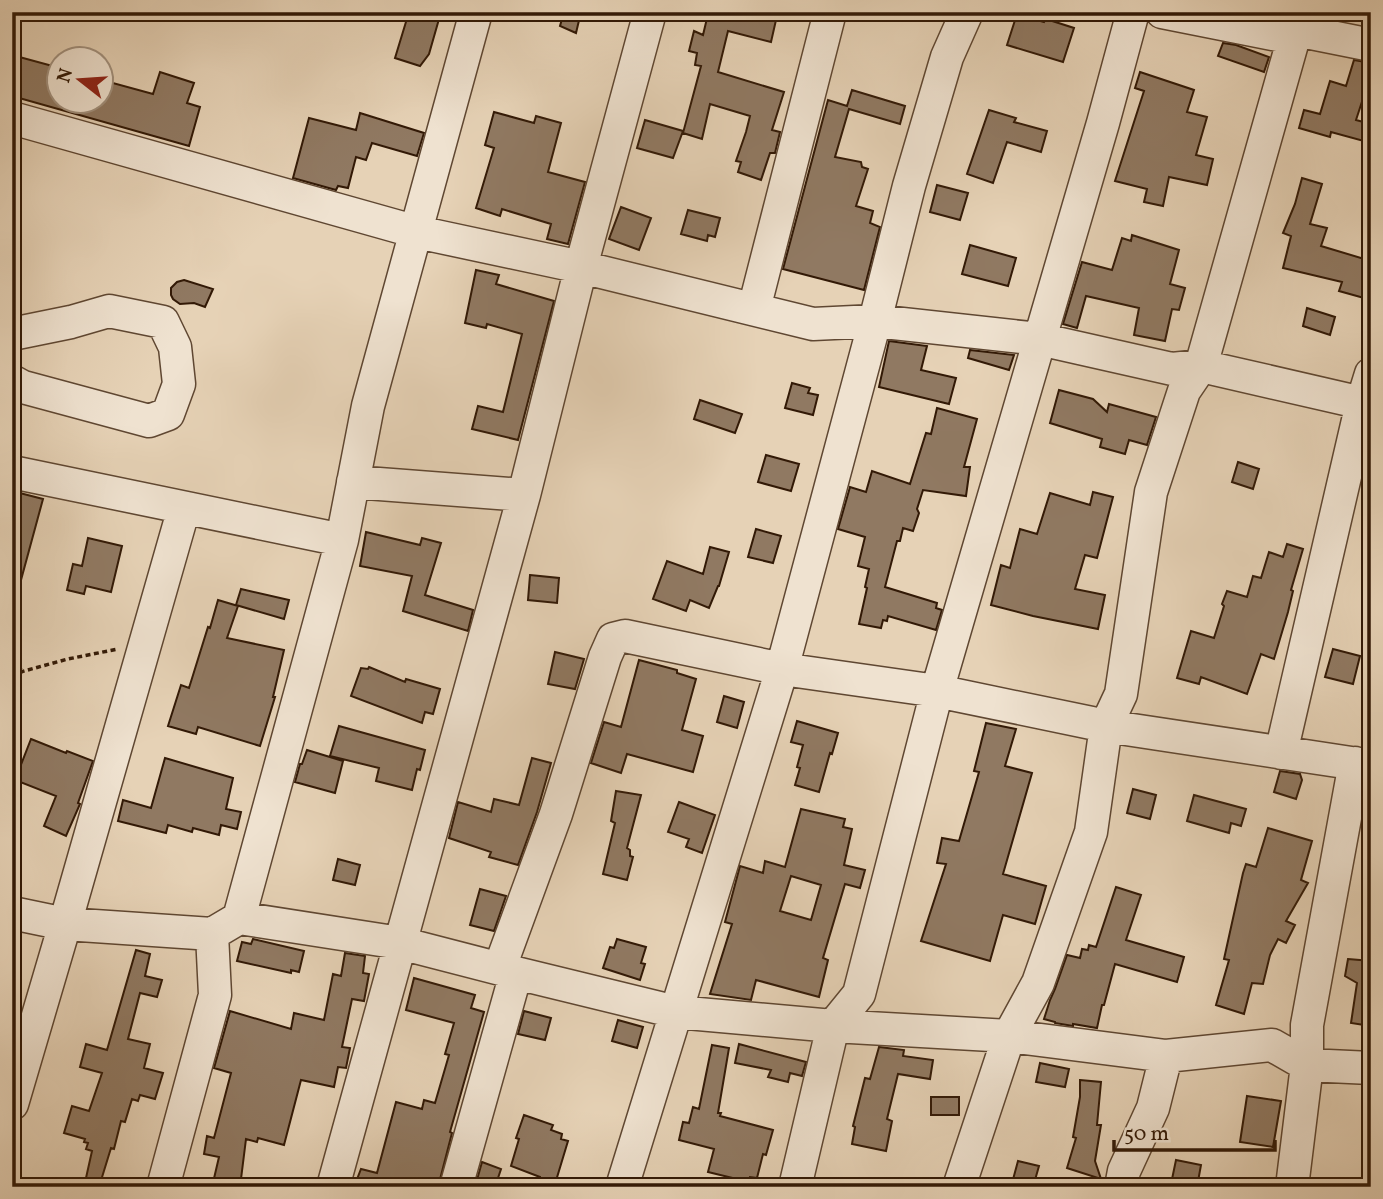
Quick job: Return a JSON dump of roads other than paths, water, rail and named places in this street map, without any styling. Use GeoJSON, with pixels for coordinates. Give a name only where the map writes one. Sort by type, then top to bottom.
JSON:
{"type":"FeatureCollection","features":[{"type":"Feature","properties":{"kind":"street"},"geometry":{"type":"LineString","coordinates":[[239,918],[342,540],[368,406],[476,12]]}},
{"type":"Feature","properties":{"kind":"street"},"geometry":{"type":"LineString","coordinates":[[333,1187],[524,495],[581,267],[650,12]]}},
{"type":"Feature","properties":{"kind":"street"},"geometry":{"type":"LineString","coordinates":[[754,309],[830,12]]}},
{"type":"Feature","properties":{"kind":"street"},"geometry":{"type":"LineString","coordinates":[[622,1187],[782,669],[909,186],[947,57],[967,12]]}},
{"type":"Feature","properties":{"kind":"street"},"geometry":{"type":"LineString","coordinates":[[795,1187],[834,1026],[859,994],[937,691],[1133,12]]}},
{"type":"Feature","properties":{"kind":"street"},"geometry":{"type":"LineString","coordinates":[[1162,12],[1297,25],[1306,32],[1371,45]]}},
{"type":"Feature","properties":{"kind":"street"},"geometry":{"type":"LineString","coordinates":[[959,1187],[1009,1036],[1038,983],[1091,832],[1106,726],[1121,694],[1151,492],[1184,391],[1201,366],[1297,25]]}},
{"type":"Feature","properties":{"kind":"street"},"geometry":{"type":"LineString","coordinates":[[12,118],[417,232],[581,267],[813,324],[875,321],[1039,339],[1172,369],[1201,366],[1368,394],[1281,753]]}},
{"type":"Feature","properties":{"kind":"street"},"geometry":{"type":"LineString","coordinates":[[12,334],[109,311],[163,322],[175,348],[179,384],[168,414],[149,421],[23,387],[12,381]]}},
{"type":"Feature","properties":{"kind":"street"},"geometry":{"type":"LineString","coordinates":[[12,472],[342,540]]}},
{"type":"Feature","properties":{"kind":"street"},"geometry":{"type":"LineString","coordinates":[[353,482],[524,495]]}},
{"type":"Feature","properties":{"kind":"street"},"geometry":{"type":"LineString","coordinates":[[12,1104],[184,508]]}},
{"type":"Feature","properties":{"kind":"street"},"geometry":{"type":"LineString","coordinates":[[456,1187],[508,970],[605,657],[614,639],[625,636],[782,669],[937,691],[1106,726],[1363,765],[1307,1025],[1307,1065],[1292,1187]]}},
{"type":"Feature","properties":{"kind":"street"},"geometry":{"type":"LineString","coordinates":[[12,913],[65,925],[212,934],[239,918],[400,943],[676,1012],[834,1026],[1009,1036],[1166,1056],[1272,1045],[1307,1065],[1371,1068]]}},
{"type":"Feature","properties":{"kind":"street"},"geometry":{"type":"LineString","coordinates":[[163,1187],[215,995],[212,934]]}},
{"type":"Feature","properties":{"kind":"street"},"geometry":{"type":"LineString","coordinates":[[1121,1187],[1124,1171],[1153,1108],[1166,1056]]}}]}
